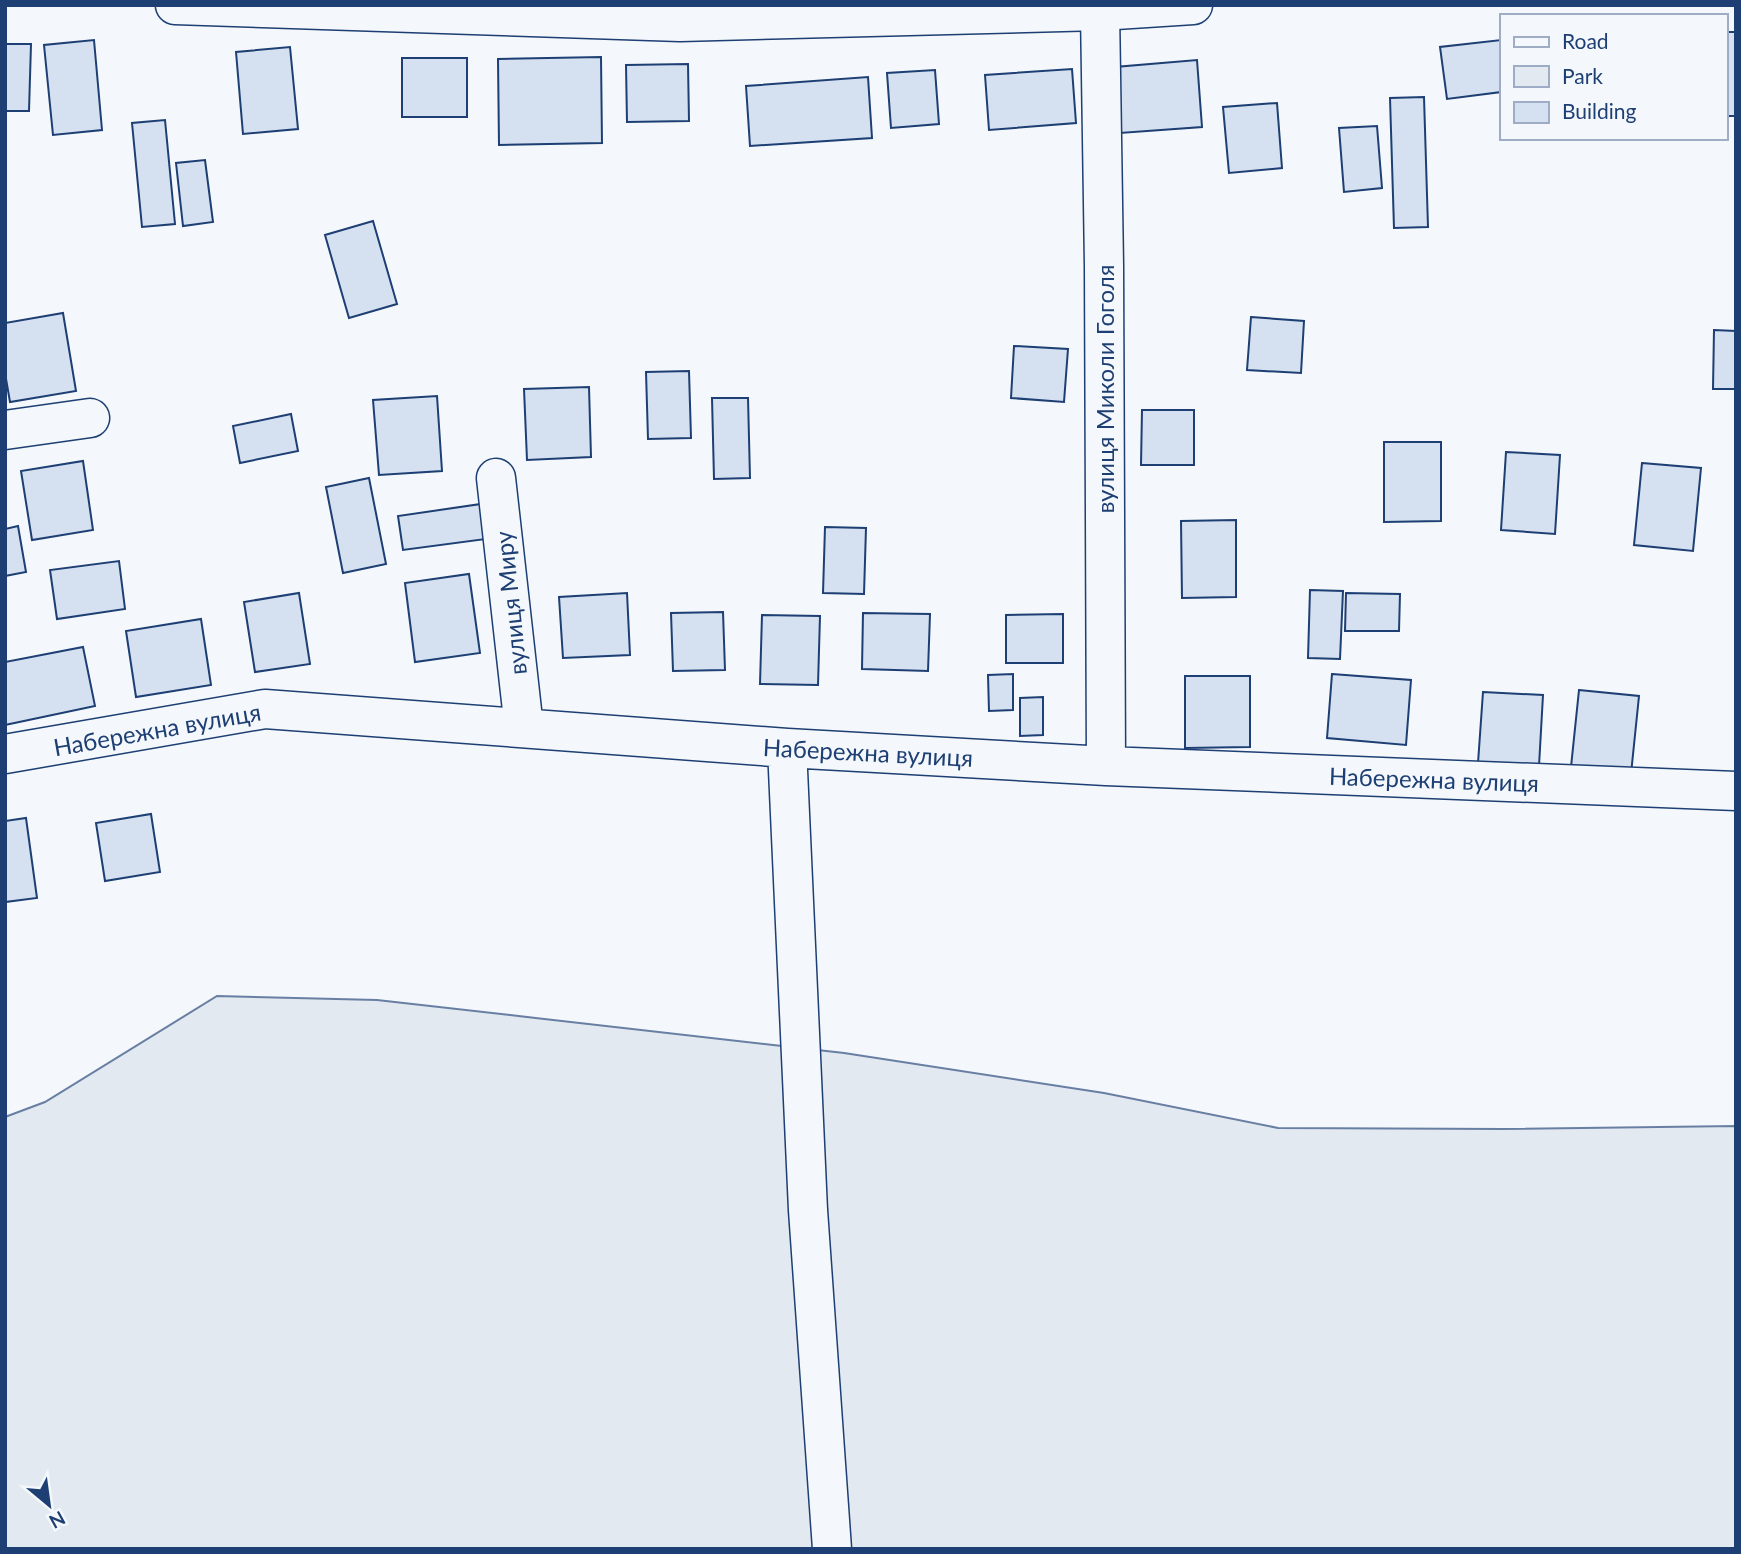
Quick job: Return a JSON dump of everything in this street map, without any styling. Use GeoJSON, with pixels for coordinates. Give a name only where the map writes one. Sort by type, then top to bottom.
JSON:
{"type":"FeatureCollection","features":[{"type":"Feature","properties":{"kind":"street"},"geometry":{"type":"LineString","coordinates":[[175,5],[680,23],[1100,11],[1193,5]]}},
{"type":"Feature","properties":{"kind":"street","name":"вулиця Миколи Гоголя"},"geometry":{"type":"LineString","coordinates":[[1100,11],[1106,766]]}},
{"type":"Feature","properties":{"kind":"street"},"geometry":{"type":"LineString","coordinates":[[5,430],[90,418]]}},
{"type":"Feature","properties":{"kind":"street","name":"вулиця Миру"},"geometry":{"type":"LineString","coordinates":[[496,478],[524,729]]}},
{"type":"Feature","properties":{"kind":"street","name":"Набережна вулиця"},"geometry":{"type":"LineString","coordinates":[[5,754],[265,709],[787,748],[1106,766],[1736,791]]}},
{"type":"Feature","properties":{"kind":"street"},"geometry":{"type":"LineString","coordinates":[[787,748],[808,1210],[832,1549]]}},
{"type":"Feature","properties":{"kind":"green space"},"geometry":{"type":"Polygon","coordinates":[[[217,996],[377,1000],[844,1053],[1104,1093],[1278,1128],[1736,1126],[1736,1549],[5,1549],[5,1117],[45,1102],[217,996]]]}},
{"type":"Feature","properties":{"kind":"building"},"geometry":{"type":"Polygon","coordinates":[[[1727,32],[1736,32],[1736,116],[1727,116],[1727,32]]]}},
{"type":"Feature","properties":{"kind":"building"},"geometry":{"type":"Polygon","coordinates":[[[94,40],[102,130],[53,135],[44,45],[94,40]]]}},
{"type":"Feature","properties":{"kind":"building"},"geometry":{"type":"Polygon","coordinates":[[[1500,40],[1500,92],[1447,99],[1440,47],[1500,40]]]}},
{"type":"Feature","properties":{"kind":"building"},"geometry":{"type":"Polygon","coordinates":[[[5,44],[31,44],[29,111],[5,111],[5,44]]]}},
{"type":"Feature","properties":{"kind":"building"},"geometry":{"type":"Polygon","coordinates":[[[290,47],[298,129],[243,134],[236,52],[290,47]]]}},
{"type":"Feature","properties":{"kind":"building"},"geometry":{"type":"Polygon","coordinates":[[[601,57],[602,143],[499,145],[498,59],[601,57]]]}},
{"type":"Feature","properties":{"kind":"building"},"geometry":{"type":"Polygon","coordinates":[[[402,58],[467,58],[467,117],[402,117],[402,58]]]}},
{"type":"Feature","properties":{"kind":"building"},"geometry":{"type":"Polygon","coordinates":[[[1197,60],[1202,127],[1120,133],[1115,67],[1197,60]]]}},
{"type":"Feature","properties":{"kind":"building"},"geometry":{"type":"Polygon","coordinates":[[[688,64],[689,121],[627,122],[626,65],[688,64]]]}},
{"type":"Feature","properties":{"kind":"building"},"geometry":{"type":"Polygon","coordinates":[[[1072,69],[1076,123],[989,130],[985,75],[1072,69]]]}},
{"type":"Feature","properties":{"kind":"building"},"geometry":{"type":"Polygon","coordinates":[[[935,70],[939,124],[891,128],[887,73],[935,70]]]}},
{"type":"Feature","properties":{"kind":"building"},"geometry":{"type":"Polygon","coordinates":[[[868,77],[872,138],[750,146],[746,86],[868,77]]]}},
{"type":"Feature","properties":{"kind":"building"},"geometry":{"type":"Polygon","coordinates":[[[1424,97],[1428,227],[1394,228],[1390,98],[1424,97]]]}},
{"type":"Feature","properties":{"kind":"building"},"geometry":{"type":"Polygon","coordinates":[[[1277,103],[1282,168],[1229,173],[1223,107],[1277,103]]]}},
{"type":"Feature","properties":{"kind":"building"},"geometry":{"type":"Polygon","coordinates":[[[165,120],[175,224],[142,227],[132,123],[165,120]]]}},
{"type":"Feature","properties":{"kind":"building"},"geometry":{"type":"Polygon","coordinates":[[[1377,126],[1382,188],[1344,192],[1339,128],[1377,126]]]}},
{"type":"Feature","properties":{"kind":"building"},"geometry":{"type":"Polygon","coordinates":[[[205,160],[213,222],[183,226],[176,163],[205,160]]]}},
{"type":"Feature","properties":{"kind":"building"},"geometry":{"type":"Polygon","coordinates":[[[373,221],[397,304],[349,318],[325,235],[373,221]]]}},
{"type":"Feature","properties":{"kind":"building"},"geometry":{"type":"Polygon","coordinates":[[[63,313],[76,391],[10,402],[5,373],[5,323],[63,313]]]}},
{"type":"Feature","properties":{"kind":"building"},"geometry":{"type":"Polygon","coordinates":[[[1251,317],[1304,321],[1301,373],[1247,370],[1251,317]]]}},
{"type":"Feature","properties":{"kind":"building"},"geometry":{"type":"Polygon","coordinates":[[[1714,330],[1736,331],[1736,389],[1713,389],[1714,330]]]}},
{"type":"Feature","properties":{"kind":"building"},"geometry":{"type":"Polygon","coordinates":[[[1014,346],[1068,349],[1064,402],[1011,398],[1014,346]]]}},
{"type":"Feature","properties":{"kind":"building"},"geometry":{"type":"Polygon","coordinates":[[[689,371],[691,438],[648,439],[646,372],[689,371]]]}},
{"type":"Feature","properties":{"kind":"building"},"geometry":{"type":"Polygon","coordinates":[[[589,387],[591,457],[527,460],[524,389],[589,387]]]}},
{"type":"Feature","properties":{"kind":"building"},"geometry":{"type":"Polygon","coordinates":[[[437,396],[442,471],[379,475],[373,400],[437,396]]]}},
{"type":"Feature","properties":{"kind":"building"},"geometry":{"type":"Polygon","coordinates":[[[712,398],[748,398],[750,478],[714,479],[712,398]]]}},
{"type":"Feature","properties":{"kind":"building"},"geometry":{"type":"Polygon","coordinates":[[[1142,410],[1194,410],[1194,465],[1141,465],[1142,410]]]}},
{"type":"Feature","properties":{"kind":"building"},"geometry":{"type":"Polygon","coordinates":[[[291,414],[298,451],[240,463],[233,426],[291,414]]]}},
{"type":"Feature","properties":{"kind":"building"},"geometry":{"type":"Polygon","coordinates":[[[1384,442],[1441,442],[1441,521],[1384,522],[1384,442]]]}},
{"type":"Feature","properties":{"kind":"building"},"geometry":{"type":"Polygon","coordinates":[[[1506,452],[1560,455],[1555,534],[1501,530],[1506,452]]]}},
{"type":"Feature","properties":{"kind":"building"},"geometry":{"type":"Polygon","coordinates":[[[83,461],[93,530],[32,540],[21,471],[83,461]]]}},
{"type":"Feature","properties":{"kind":"building"},"geometry":{"type":"Polygon","coordinates":[[[1642,463],[1701,468],[1693,551],[1634,545],[1642,463]]]}},
{"type":"Feature","properties":{"kind":"building"},"geometry":{"type":"Polygon","coordinates":[[[369,478],[386,564],[343,573],[326,487],[369,478]]]}},
{"type":"Feature","properties":{"kind":"building"},"geometry":{"type":"Polygon","coordinates":[[[481,504],[486,539],[403,550],[398,516],[481,504]]]}},
{"type":"Feature","properties":{"kind":"building"},"geometry":{"type":"Polygon","coordinates":[[[1236,520],[1236,597],[1182,598],[1181,521],[1236,520]]]}},
{"type":"Feature","properties":{"kind":"building"},"geometry":{"type":"Polygon","coordinates":[[[18,526],[26,572],[5,576],[5,529],[18,526]]]}},
{"type":"Feature","properties":{"kind":"building"},"geometry":{"type":"Polygon","coordinates":[[[825,527],[866,528],[864,594],[823,593],[825,527]]]}},
{"type":"Feature","properties":{"kind":"building"},"geometry":{"type":"Polygon","coordinates":[[[119,561],[125,609],[57,619],[50,570],[119,561]]]}},
{"type":"Feature","properties":{"kind":"building"},"geometry":{"type":"Polygon","coordinates":[[[469,574],[480,653],[415,662],[405,583],[469,574]]]}},
{"type":"Feature","properties":{"kind":"building"},"geometry":{"type":"Polygon","coordinates":[[[1310,590],[1343,591],[1340,659],[1308,658],[1310,590]]]}},
{"type":"Feature","properties":{"kind":"building"},"geometry":{"type":"Polygon","coordinates":[[[299,593],[310,664],[255,672],[244,602],[299,593]]]}},
{"type":"Feature","properties":{"kind":"building"},"geometry":{"type":"Polygon","coordinates":[[[627,593],[630,655],[563,658],[559,597],[627,593]]]}},
{"type":"Feature","properties":{"kind":"building"},"geometry":{"type":"Polygon","coordinates":[[[1346,593],[1400,594],[1399,631],[1345,631],[1346,593]]]}},
{"type":"Feature","properties":{"kind":"building"},"geometry":{"type":"Polygon","coordinates":[[[723,612],[725,670],[673,671],[671,613],[723,612]]]}},
{"type":"Feature","properties":{"kind":"building"},"geometry":{"type":"Polygon","coordinates":[[[863,613],[930,614],[928,671],[862,669],[863,613]]]}},
{"type":"Feature","properties":{"kind":"building"},"geometry":{"type":"Polygon","coordinates":[[[1063,614],[1063,663],[1006,663],[1006,615],[1063,614]]]}},
{"type":"Feature","properties":{"kind":"building"},"geometry":{"type":"Polygon","coordinates":[[[762,615],[820,616],[818,685],[760,684],[762,615]]]}},
{"type":"Feature","properties":{"kind":"building"},"geometry":{"type":"Polygon","coordinates":[[[201,619],[211,685],[136,697],[126,631],[201,619]]]}},
{"type":"Feature","properties":{"kind":"building"},"geometry":{"type":"Polygon","coordinates":[[[83,647],[95,706],[5,725],[5,662],[83,647]]]}},
{"type":"Feature","properties":{"kind":"building"},"geometry":{"type":"Polygon","coordinates":[[[1013,674],[1013,710],[989,711],[988,675],[1013,674]]]}},
{"type":"Feature","properties":{"kind":"building"},"geometry":{"type":"Polygon","coordinates":[[[1332,674],[1411,680],[1406,745],[1327,738],[1332,674]]]}},
{"type":"Feature","properties":{"kind":"building"},"geometry":{"type":"Polygon","coordinates":[[[1185,676],[1250,676],[1250,747],[1185,748],[1185,676]]]}},
{"type":"Feature","properties":{"kind":"building"},"geometry":{"type":"Polygon","coordinates":[[[1579,690],[1639,696],[1631,774],[1571,767],[1579,690]]]}},
{"type":"Feature","properties":{"kind":"building"},"geometry":{"type":"Polygon","coordinates":[[[1483,692],[1543,695],[1539,766],[1478,763],[1483,692]]]}},
{"type":"Feature","properties":{"kind":"building"},"geometry":{"type":"Polygon","coordinates":[[[1043,697],[1043,735],[1020,736],[1020,698],[1043,697]]]}},
{"type":"Feature","properties":{"kind":"building"},"geometry":{"type":"Polygon","coordinates":[[[151,814],[160,872],[105,881],[96,823],[151,814]]]}},
{"type":"Feature","properties":{"kind":"building"},"geometry":{"type":"Polygon","coordinates":[[[26,818],[37,898],[5,902],[5,821],[26,818]]]}}]}
